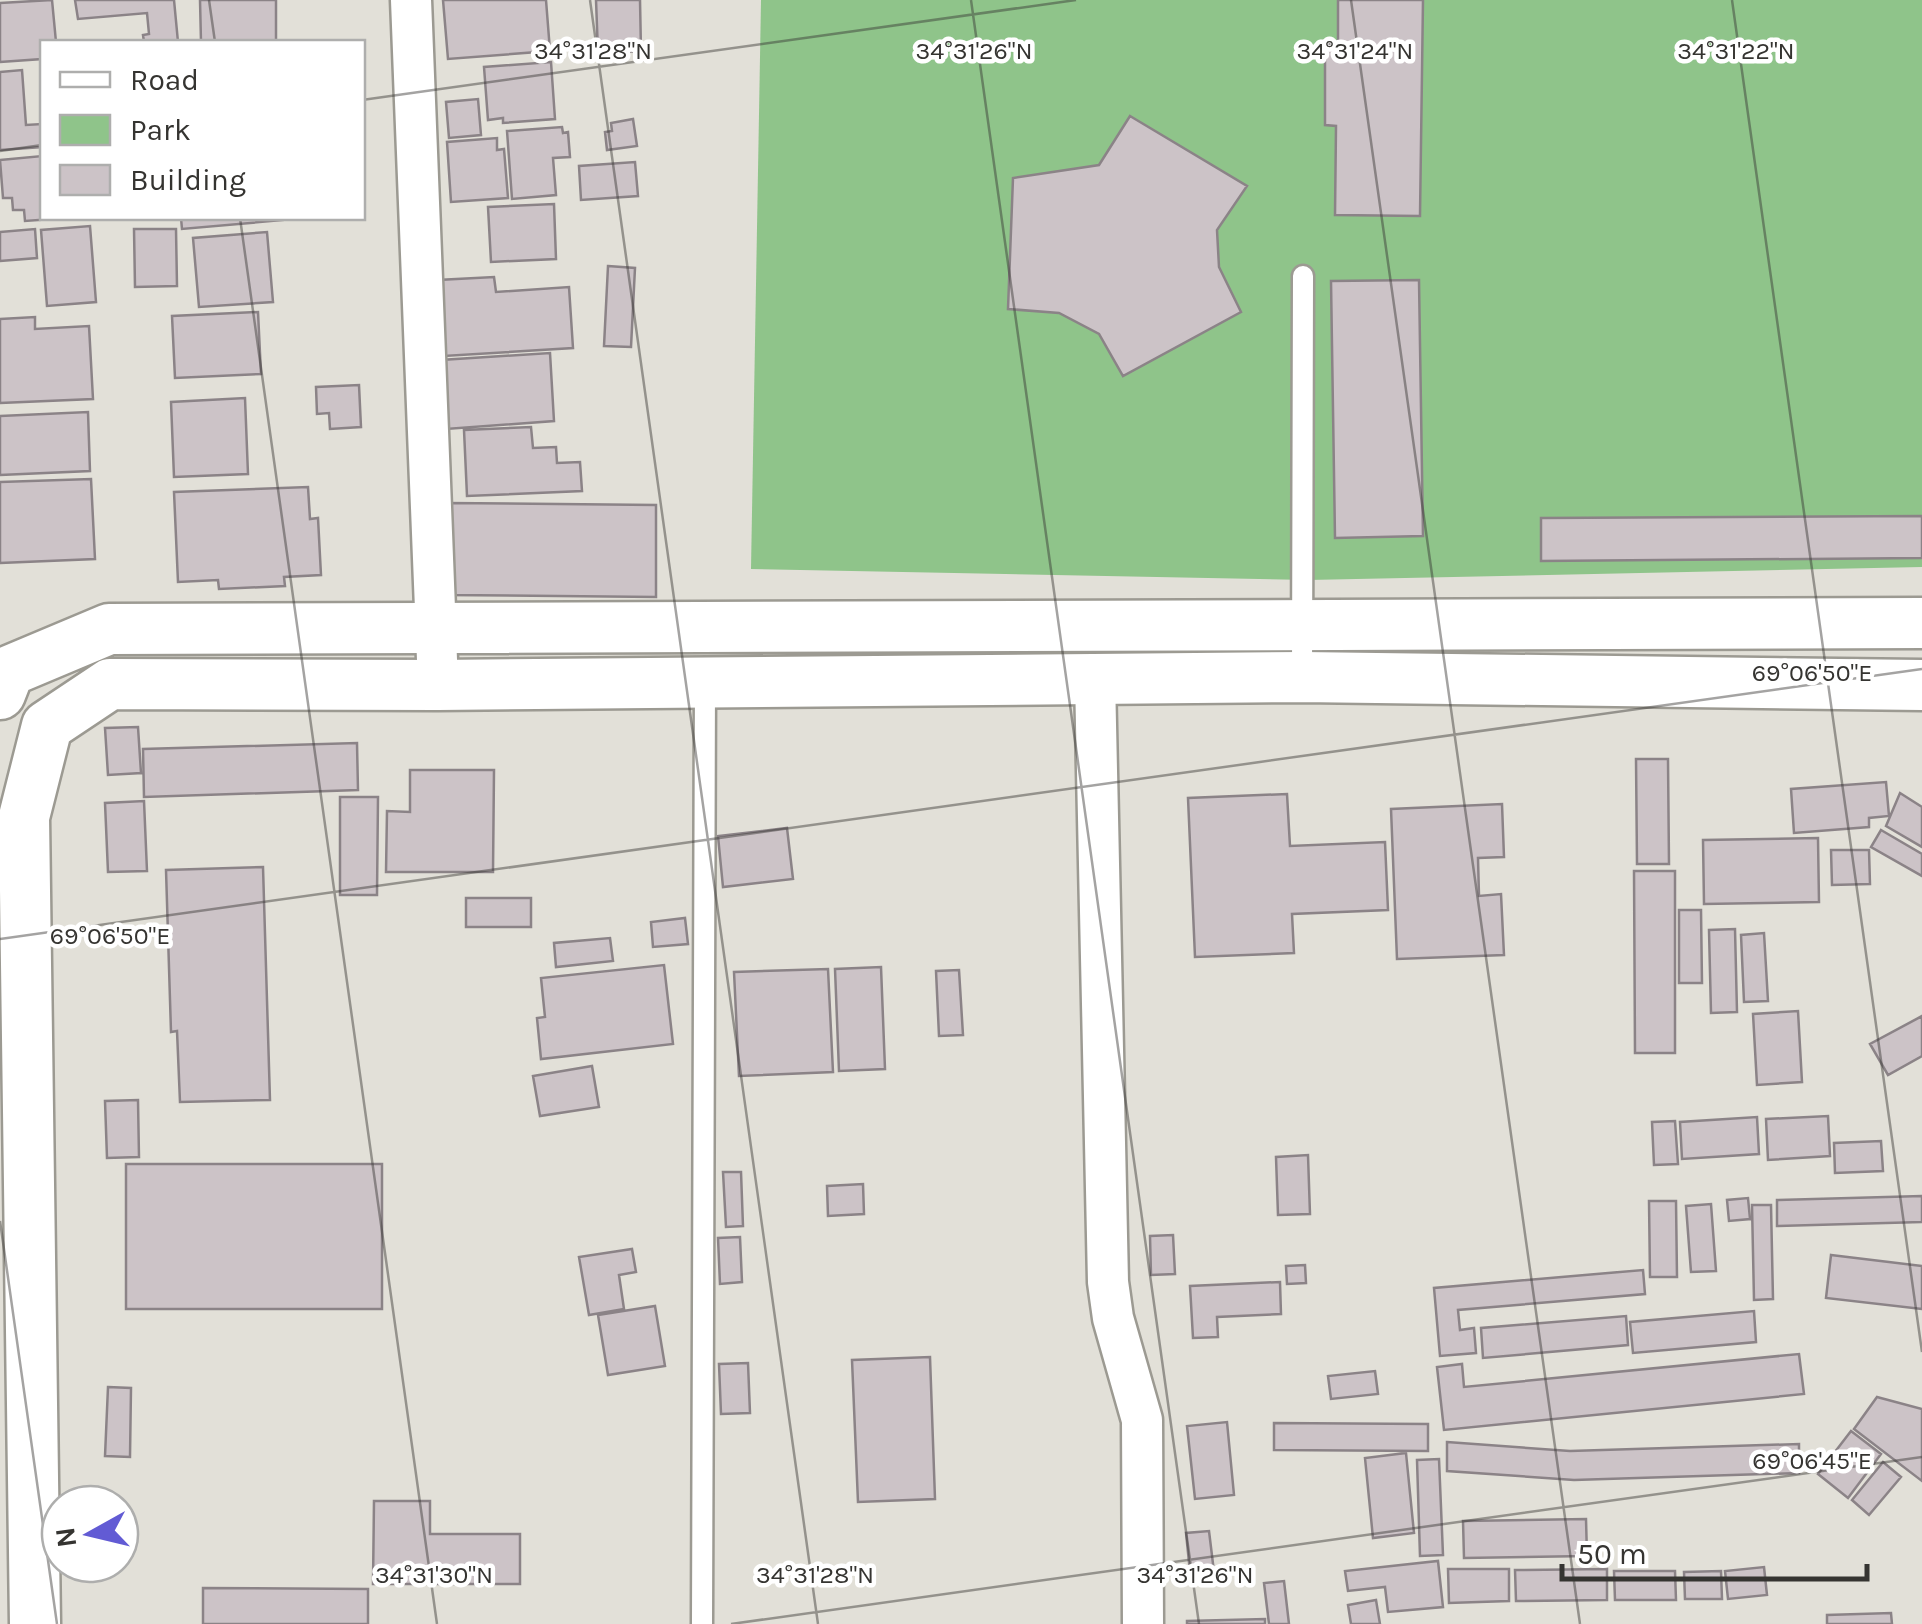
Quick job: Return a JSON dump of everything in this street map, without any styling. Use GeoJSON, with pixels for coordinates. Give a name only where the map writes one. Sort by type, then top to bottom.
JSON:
{"type":"FeatureCollection","features":[{"type":"Feature","properties":{"kind":"street"},"geometry":{"type":"LineString","coordinates":[[411,0],[438,684]]}},
{"type":"Feature","properties":{"kind":"street"},"geometry":{"type":"LineString","coordinates":[[48,726],[3,674],[109,629],[1922,623]]}},
{"type":"Feature","properties":{"kind":"street"},"geometry":{"type":"LineString","coordinates":[[35,1624],[24,817],[48,726],[110,684],[1302,676],[1922,685]]}},
{"type":"Feature","properties":{"kind":"street"},"geometry":{"type":"LineString","coordinates":[[1095,678],[1108,1282],[1112,1318],[1142,1420],[1142,1624]]}},
{"type":"Feature","properties":{"kind":"lane"},"geometry":{"type":"LineString","coordinates":[[1302,676],[1303,276]]}},
{"type":"Feature","properties":{"kind":"lane"},"geometry":{"type":"LineString","coordinates":[[702,1624],[705,680]]}},
{"type":"Feature","properties":{"kind":"green space"},"geometry":{"type":"Polygon","coordinates":[[[761,0],[1922,0],[1922,567],[1308,580],[751,569],[761,0]]]}},
{"type":"Feature","properties":{"kind":"building"},"geometry":{"type":"Polygon","coordinates":[[[52,0],[56,40],[40,40],[40,59],[0,62],[0,3],[52,0]]]}},
{"type":"Feature","properties":{"kind":"building"},"geometry":{"type":"Polygon","coordinates":[[[75,0],[174,0],[178,40],[144,40],[143,35],[149,34],[147,13],[78,19],[75,0]]]}},
{"type":"Feature","properties":{"kind":"building"},"geometry":{"type":"Polygon","coordinates":[[[200,0],[276,0],[276,40],[201,40],[200,0]]]}},
{"type":"Feature","properties":{"kind":"building"},"geometry":{"type":"Polygon","coordinates":[[[443,0],[546,0],[550,51],[448,59],[443,0]]]}},
{"type":"Feature","properties":{"kind":"building"},"geometry":{"type":"Polygon","coordinates":[[[596,0],[640,0],[641,51],[598,53],[596,0]]]}},
{"type":"Feature","properties":{"kind":"building"},"geometry":{"type":"Polygon","coordinates":[[[1338,0],[1423,0],[1420,216],[1335,215],[1336,126],[1325,125],[1325,44],[1338,44],[1338,0]]]}},
{"type":"Feature","properties":{"kind":"building"},"geometry":{"type":"Polygon","coordinates":[[[551,62],[555,119],[503,123],[503,118],[488,120],[484,67],[551,62]]]}},
{"type":"Feature","properties":{"kind":"building"},"geometry":{"type":"Polygon","coordinates":[[[22,70],[26,125],[40,124],[40,147],[0,150],[0,72],[22,70]]]}},
{"type":"Feature","properties":{"kind":"building"},"geometry":{"type":"Polygon","coordinates":[[[478,99],[481,135],[449,138],[446,102],[478,99]]]}},
{"type":"Feature","properties":{"kind":"building"},"geometry":{"type":"Polygon","coordinates":[[[1130,116],[1247,186],[1217,230],[1219,267],[1241,312],[1123,376],[1099,334],[1059,313],[1008,309],[1013,178],[1099,165],[1130,116]]]}},
{"type":"Feature","properties":{"kind":"building"},"geometry":{"type":"Polygon","coordinates":[[[633,119],[637,146],[607,150],[605,132],[612,131],[611,123],[633,119]]]}},
{"type":"Feature","properties":{"kind":"building"},"geometry":{"type":"Polygon","coordinates":[[[562,127],[563,133],[568,132],[570,157],[553,158],[556,195],[512,199],[507,131],[562,127]]]}},
{"type":"Feature","properties":{"kind":"building"},"geometry":{"type":"Polygon","coordinates":[[[497,138],[497,150],[504,149],[508,198],[451,202],[447,142],[497,138]]]}},
{"type":"Feature","properties":{"kind":"building"},"geometry":{"type":"Polygon","coordinates":[[[40,156],[40,220],[25,221],[24,210],[13,210],[12,198],[3,198],[0,160],[40,156]]]}},
{"type":"Feature","properties":{"kind":"building"},"geometry":{"type":"Polygon","coordinates":[[[635,162],[638,196],[581,200],[579,166],[635,162]]]}},
{"type":"Feature","properties":{"kind":"building"},"geometry":{"type":"Polygon","coordinates":[[[554,204],[556,259],[491,262],[488,207],[554,204]]]}},
{"type":"Feature","properties":{"kind":"building"},"geometry":{"type":"Polygon","coordinates":[[[181,220],[283,220],[182,229],[181,220]]]}},
{"type":"Feature","properties":{"kind":"building"},"geometry":{"type":"Polygon","coordinates":[[[90,226],[96,302],[47,306],[41,230],[90,226]]]}},
{"type":"Feature","properties":{"kind":"building"},"geometry":{"type":"Polygon","coordinates":[[[35,229],[37,258],[0,261],[0,232],[35,229]]]}},
{"type":"Feature","properties":{"kind":"building"},"geometry":{"type":"Polygon","coordinates":[[[134,229],[176,229],[177,286],[135,287],[134,229]]]}},
{"type":"Feature","properties":{"kind":"building"},"geometry":{"type":"Polygon","coordinates":[[[267,232],[273,302],[199,307],[193,238],[267,232]]]}},
{"type":"Feature","properties":{"kind":"building"},"geometry":{"type":"Polygon","coordinates":[[[608,266],[635,268],[631,347],[604,346],[608,266]]]}},
{"type":"Feature","properties":{"kind":"building"},"geometry":{"type":"Polygon","coordinates":[[[494,277],[496,292],[569,287],[573,348],[444,356],[438,280],[494,277]]]}},
{"type":"Feature","properties":{"kind":"building"},"geometry":{"type":"Polygon","coordinates":[[[1419,280],[1423,536],[1335,538],[1331,281],[1419,280]]]}},
{"type":"Feature","properties":{"kind":"building"},"geometry":{"type":"Polygon","coordinates":[[[258,312],[261,374],[175,378],[172,316],[258,312]]]}},
{"type":"Feature","properties":{"kind":"building"},"geometry":{"type":"Polygon","coordinates":[[[35,317],[35,329],[89,326],[93,399],[0,403],[0,319],[35,317]]]}},
{"type":"Feature","properties":{"kind":"building"},"geometry":{"type":"Polygon","coordinates":[[[550,353],[554,421],[446,429],[441,360],[550,353]]]}},
{"type":"Feature","properties":{"kind":"building"},"geometry":{"type":"Polygon","coordinates":[[[359,385],[361,427],[330,429],[329,413],[317,414],[316,387],[359,385]]]}},
{"type":"Feature","properties":{"kind":"building"},"geometry":{"type":"Polygon","coordinates":[[[245,398],[248,474],[174,477],[171,402],[245,398]]]}},
{"type":"Feature","properties":{"kind":"building"},"geometry":{"type":"Polygon","coordinates":[[[88,412],[90,471],[0,475],[0,416],[88,412]]]}},
{"type":"Feature","properties":{"kind":"building"},"geometry":{"type":"Polygon","coordinates":[[[531,427],[533,448],[556,447],[557,463],[580,462],[582,491],[467,496],[464,430],[531,427]]]}},
{"type":"Feature","properties":{"kind":"building"},"geometry":{"type":"Polygon","coordinates":[[[91,479],[95,559],[0,563],[0,482],[91,479]]]}},
{"type":"Feature","properties":{"kind":"building"},"geometry":{"type":"Polygon","coordinates":[[[308,487],[310,519],[318,518],[321,575],[284,577],[285,586],[219,589],[218,580],[178,582],[174,492],[308,487]]]}},
{"type":"Feature","properties":{"kind":"building"},"geometry":{"type":"Polygon","coordinates":[[[445,503],[656,505],[656,597],[444,595],[445,503]]]}},
{"type":"Feature","properties":{"kind":"building"},"geometry":{"type":"Polygon","coordinates":[[[1922,516],[1922,558],[1541,561],[1541,518],[1922,516]]]}},
{"type":"Feature","properties":{"kind":"building"},"geometry":{"type":"Polygon","coordinates":[[[138,727],[141,773],[108,775],[105,728],[138,727]]]}},
{"type":"Feature","properties":{"kind":"building"},"geometry":{"type":"Polygon","coordinates":[[[357,743],[358,790],[144,797],[143,749],[357,743]]]}},
{"type":"Feature","properties":{"kind":"building"},"geometry":{"type":"Polygon","coordinates":[[[1636,759],[1668,759],[1669,864],[1637,864],[1636,759]]]}},
{"type":"Feature","properties":{"kind":"building"},"geometry":{"type":"Polygon","coordinates":[[[410,770],[494,770],[493,872],[386,872],[387,811],[410,812],[410,770]]]}},
{"type":"Feature","properties":{"kind":"building"},"geometry":{"type":"Polygon","coordinates":[[[1886,782],[1889,816],[1869,818],[1869,827],[1794,833],[1791,789],[1886,782]]]}},
{"type":"Feature","properties":{"kind":"building"},"geometry":{"type":"Polygon","coordinates":[[[1900,793],[1922,807],[1922,847],[1886,826],[1900,793]]]}},
{"type":"Feature","properties":{"kind":"building"},"geometry":{"type":"Polygon","coordinates":[[[1287,794],[1290,846],[1385,842],[1388,910],[1292,914],[1294,953],[1195,957],[1188,798],[1287,794]]]}},
{"type":"Feature","properties":{"kind":"building"},"geometry":{"type":"Polygon","coordinates":[[[340,797],[378,797],[377,895],[340,895],[340,797]]]}},
{"type":"Feature","properties":{"kind":"building"},"geometry":{"type":"Polygon","coordinates":[[[144,801],[147,871],[108,872],[105,803],[144,801]]]}},
{"type":"Feature","properties":{"kind":"building"},"geometry":{"type":"Polygon","coordinates":[[[1502,804],[1504,857],[1478,858],[1479,896],[1501,894],[1504,955],[1397,959],[1391,809],[1502,804]]]}},
{"type":"Feature","properties":{"kind":"building"},"geometry":{"type":"Polygon","coordinates":[[[787,828],[793,879],[723,887],[718,836],[787,828]]]}},
{"type":"Feature","properties":{"kind":"building"},"geometry":{"type":"Polygon","coordinates":[[[1881,830],[1922,854],[1922,876],[1871,847],[1881,830]]]}},
{"type":"Feature","properties":{"kind":"building"},"geometry":{"type":"Polygon","coordinates":[[[1818,838],[1819,902],[1704,904],[1703,840],[1818,838]]]}},
{"type":"Feature","properties":{"kind":"building"},"geometry":{"type":"Polygon","coordinates":[[[1831,850],[1869,850],[1870,884],[1832,885],[1831,850]]]}},
{"type":"Feature","properties":{"kind":"building"},"geometry":{"type":"Polygon","coordinates":[[[263,867],[270,1100],[180,1102],[177,1031],[171,1032],[166,870],[263,867]]]}},
{"type":"Feature","properties":{"kind":"building"},"geometry":{"type":"Polygon","coordinates":[[[1634,871],[1675,871],[1675,1053],[1635,1053],[1634,871]]]}},
{"type":"Feature","properties":{"kind":"building"},"geometry":{"type":"Polygon","coordinates":[[[466,898],[531,898],[531,927],[466,927],[466,898]]]}},
{"type":"Feature","properties":{"kind":"building"},"geometry":{"type":"Polygon","coordinates":[[[1679,910],[1701,910],[1702,983],[1679,983],[1679,910]]]}},
{"type":"Feature","properties":{"kind":"building"},"geometry":{"type":"Polygon","coordinates":[[[685,918],[688,944],[653,947],[651,922],[685,918]]]}},
{"type":"Feature","properties":{"kind":"building"},"geometry":{"type":"Polygon","coordinates":[[[1735,929],[1737,1012],[1711,1013],[1709,930],[1735,929]]]}},
{"type":"Feature","properties":{"kind":"building"},"geometry":{"type":"Polygon","coordinates":[[[1764,933],[1768,1001],[1744,1002],[1741,935],[1764,933]]]}},
{"type":"Feature","properties":{"kind":"building"},"geometry":{"type":"Polygon","coordinates":[[[610,938],[613,961],[556,967],[554,943],[610,938]]]}},
{"type":"Feature","properties":{"kind":"building"},"geometry":{"type":"Polygon","coordinates":[[[664,965],[673,1044],[541,1059],[537,1018],[545,1017],[541,978],[664,965]]]}},
{"type":"Feature","properties":{"kind":"building"},"geometry":{"type":"Polygon","coordinates":[[[881,967],[885,1069],[839,1071],[835,969],[881,967]]]}},
{"type":"Feature","properties":{"kind":"building"},"geometry":{"type":"Polygon","coordinates":[[[828,969],[833,1072],[739,1076],[734,972],[828,969]]]}},
{"type":"Feature","properties":{"kind":"building"},"geometry":{"type":"Polygon","coordinates":[[[959,970],[963,1035],[939,1036],[936,971],[959,970]]]}},
{"type":"Feature","properties":{"kind":"building"},"geometry":{"type":"Polygon","coordinates":[[[1798,1011],[1802,1082],[1757,1085],[1753,1014],[1798,1011]]]}},
{"type":"Feature","properties":{"kind":"building"},"geometry":{"type":"Polygon","coordinates":[[[1922,1016],[1922,1056],[1888,1075],[1870,1044],[1922,1016]]]}},
{"type":"Feature","properties":{"kind":"building"},"geometry":{"type":"Polygon","coordinates":[[[592,1066],[599,1107],[540,1116],[533,1076],[592,1066]]]}},
{"type":"Feature","properties":{"kind":"building"},"geometry":{"type":"Polygon","coordinates":[[[138,1100],[139,1157],[107,1158],[105,1101],[138,1100]]]}},
{"type":"Feature","properties":{"kind":"building"},"geometry":{"type":"Polygon","coordinates":[[[1828,1116],[1830,1156],[1768,1160],[1766,1119],[1828,1116]]]}},
{"type":"Feature","properties":{"kind":"building"},"geometry":{"type":"Polygon","coordinates":[[[1757,1117],[1759,1154],[1682,1159],[1680,1122],[1757,1117]]]}},
{"type":"Feature","properties":{"kind":"building"},"geometry":{"type":"Polygon","coordinates":[[[1675,1121],[1678,1164],[1654,1165],[1652,1122],[1675,1121]]]}},
{"type":"Feature","properties":{"kind":"building"},"geometry":{"type":"Polygon","coordinates":[[[1881,1141],[1883,1171],[1835,1173],[1834,1143],[1881,1141]]]}},
{"type":"Feature","properties":{"kind":"building"},"geometry":{"type":"Polygon","coordinates":[[[1308,1155],[1310,1214],[1278,1215],[1276,1157],[1308,1155]]]}},
{"type":"Feature","properties":{"kind":"building"},"geometry":{"type":"Polygon","coordinates":[[[126,1164],[382,1164],[382,1309],[126,1309],[126,1164]]]}},
{"type":"Feature","properties":{"kind":"building"},"geometry":{"type":"Polygon","coordinates":[[[723,1172],[741,1172],[743,1226],[726,1227],[723,1172]]]}},
{"type":"Feature","properties":{"kind":"building"},"geometry":{"type":"Polygon","coordinates":[[[863,1184],[864,1214],[828,1216],[827,1186],[863,1184]]]}},
{"type":"Feature","properties":{"kind":"building"},"geometry":{"type":"Polygon","coordinates":[[[1922,1196],[1922,1222],[1777,1226],[1777,1200],[1922,1196]]]}},
{"type":"Feature","properties":{"kind":"building"},"geometry":{"type":"Polygon","coordinates":[[[1748,1198],[1750,1219],[1729,1221],[1727,1200],[1748,1198]]]}},
{"type":"Feature","properties":{"kind":"building"},"geometry":{"type":"Polygon","coordinates":[[[1649,1201],[1676,1201],[1677,1277],[1650,1277],[1649,1201]]]}},
{"type":"Feature","properties":{"kind":"building"},"geometry":{"type":"Polygon","coordinates":[[[1711,1204],[1716,1271],[1691,1272],[1686,1206],[1711,1204]]]}},
{"type":"Feature","properties":{"kind":"building"},"geometry":{"type":"Polygon","coordinates":[[[1752,1205],[1771,1205],[1773,1299],[1754,1300],[1752,1205]]]}},
{"type":"Feature","properties":{"kind":"building"},"geometry":{"type":"Polygon","coordinates":[[[1173,1235],[1175,1274],[1151,1275],[1150,1236],[1173,1235]]]}},
{"type":"Feature","properties":{"kind":"building"},"geometry":{"type":"Polygon","coordinates":[[[740,1237],[742,1282],[720,1284],[718,1238],[740,1237]]]}},
{"type":"Feature","properties":{"kind":"building"},"geometry":{"type":"Polygon","coordinates":[[[632,1249],[636,1272],[619,1275],[624,1309],[589,1315],[579,1257],[632,1249]]]}},
{"type":"Feature","properties":{"kind":"building"},"geometry":{"type":"Polygon","coordinates":[[[1831,1255],[1922,1266],[1922,1309],[1826,1298],[1831,1255]]]}},
{"type":"Feature","properties":{"kind":"building"},"geometry":{"type":"Polygon","coordinates":[[[1305,1265],[1306,1283],[1287,1284],[1286,1266],[1305,1265]]]}},
{"type":"Feature","properties":{"kind":"building"},"geometry":{"type":"Polygon","coordinates":[[[1643,1270],[1645,1294],[1458,1310],[1460,1330],[1474,1328],[1476,1353],[1440,1356],[1434,1288],[1643,1270]]]}},
{"type":"Feature","properties":{"kind":"building"},"geometry":{"type":"Polygon","coordinates":[[[1280,1282],[1281,1314],[1217,1317],[1218,1337],[1193,1338],[1190,1286],[1280,1282]]]}},
{"type":"Feature","properties":{"kind":"building"},"geometry":{"type":"Polygon","coordinates":[[[655,1306],[665,1366],[608,1375],[598,1315],[655,1306]]]}},
{"type":"Feature","properties":{"kind":"building"},"geometry":{"type":"Polygon","coordinates":[[[1754,1311],[1756,1342],[1633,1353],[1630,1322],[1754,1311]]]}},
{"type":"Feature","properties":{"kind":"building"},"geometry":{"type":"Polygon","coordinates":[[[1626,1316],[1628,1345],[1483,1358],[1481,1328],[1626,1316]]]}},
{"type":"Feature","properties":{"kind":"building"},"geometry":{"type":"Polygon","coordinates":[[[1799,1354],[1804,1394],[1444,1430],[1437,1367],[1462,1364],[1464,1387],[1799,1354]]]}},
{"type":"Feature","properties":{"kind":"building"},"geometry":{"type":"Polygon","coordinates":[[[930,1357],[935,1499],[858,1502],[852,1360],[930,1357]]]}},
{"type":"Feature","properties":{"kind":"building"},"geometry":{"type":"Polygon","coordinates":[[[748,1363],[750,1413],[721,1414],[719,1364],[748,1363]]]}},
{"type":"Feature","properties":{"kind":"building"},"geometry":{"type":"Polygon","coordinates":[[[1375,1371],[1378,1394],[1331,1399],[1328,1376],[1375,1371]]]}},
{"type":"Feature","properties":{"kind":"building"},"geometry":{"type":"Polygon","coordinates":[[[108,1387],[131,1388],[130,1457],[105,1456],[108,1387]]]}},
{"type":"Feature","properties":{"kind":"building"},"geometry":{"type":"Polygon","coordinates":[[[1877,1397],[1922,1409],[1922,1481],[1854,1429],[1877,1397]]]}},
{"type":"Feature","properties":{"kind":"building"},"geometry":{"type":"Polygon","coordinates":[[[1227,1422],[1234,1495],[1195,1499],[1187,1426],[1227,1422]]]}},
{"type":"Feature","properties":{"kind":"building"},"geometry":{"type":"Polygon","coordinates":[[[1274,1423],[1428,1424],[1428,1451],[1274,1450],[1274,1423]]]}},
{"type":"Feature","properties":{"kind":"building"},"geometry":{"type":"Polygon","coordinates":[[[1851,1431],[1881,1454],[1848,1498],[1818,1474],[1851,1431]]]}},
{"type":"Feature","properties":{"kind":"building"},"geometry":{"type":"Polygon","coordinates":[[[1447,1442],[1570,1451],[1799,1444],[1799,1473],[1574,1480],[1447,1471],[1447,1442]]]}},
{"type":"Feature","properties":{"kind":"building"},"geometry":{"type":"Polygon","coordinates":[[[1406,1453],[1414,1533],[1373,1538],[1365,1458],[1406,1453]]]}},
{"type":"Feature","properties":{"kind":"building"},"geometry":{"type":"Polygon","coordinates":[[[1439,1459],[1443,1555],[1420,1556],[1417,1460],[1439,1459]]]}},
{"type":"Feature","properties":{"kind":"building"},"geometry":{"type":"Polygon","coordinates":[[[1883,1462],[1901,1477],[1869,1515],[1852,1500],[1883,1462]]]}},
{"type":"Feature","properties":{"kind":"building"},"geometry":{"type":"Polygon","coordinates":[[[374,1501],[430,1501],[430,1534],[520,1534],[520,1584],[373,1584],[374,1501]]]}},
{"type":"Feature","properties":{"kind":"building"},"geometry":{"type":"Polygon","coordinates":[[[1586,1519],[1587,1556],[1464,1558],[1463,1521],[1586,1519]]]}},
{"type":"Feature","properties":{"kind":"building"},"geometry":{"type":"Polygon","coordinates":[[[1209,1531],[1215,1580],[1191,1582],[1186,1533],[1209,1531]]]}},
{"type":"Feature","properties":{"kind":"building"},"geometry":{"type":"Polygon","coordinates":[[[1438,1561],[1443,1607],[1388,1612],[1385,1587],[1348,1591],[1345,1571],[1438,1561]]]}},
{"type":"Feature","properties":{"kind":"building"},"geometry":{"type":"Polygon","coordinates":[[[1764,1567],[1767,1595],[1728,1599],[1725,1571],[1764,1567]]]}},
{"type":"Feature","properties":{"kind":"building"},"geometry":{"type":"Polygon","coordinates":[[[1448,1569],[1509,1569],[1509,1601],[1449,1603],[1448,1569]]]}},
{"type":"Feature","properties":{"kind":"building"},"geometry":{"type":"Polygon","coordinates":[[[1607,1569],[1607,1600],[1516,1601],[1515,1570],[1607,1569]]]}},
{"type":"Feature","properties":{"kind":"building"},"geometry":{"type":"Polygon","coordinates":[[[1614,1571],[1675,1571],[1676,1600],[1615,1600],[1614,1571]]]}},
{"type":"Feature","properties":{"kind":"building"},"geometry":{"type":"Polygon","coordinates":[[[1721,1571],[1722,1599],[1685,1599],[1684,1572],[1721,1571]]]}},
{"type":"Feature","properties":{"kind":"building"},"geometry":{"type":"Polygon","coordinates":[[[1284,1581],[1289,1624],[1269,1624],[1264,1583],[1284,1581]]]}},
{"type":"Feature","properties":{"kind":"building"},"geometry":{"type":"Polygon","coordinates":[[[203,1588],[368,1589],[368,1624],[203,1624],[203,1588]]]}},
{"type":"Feature","properties":{"kind":"building"},"geometry":{"type":"Polygon","coordinates":[[[1376,1600],[1380,1624],[1351,1624],[1348,1605],[1376,1600]]]}},
{"type":"Feature","properties":{"kind":"building"},"geometry":{"type":"Polygon","coordinates":[[[1891,1613],[1892,1624],[1827,1624],[1827,1615],[1891,1613]]]}},
{"type":"Feature","properties":{"kind":"building"},"geometry":{"type":"Polygon","coordinates":[[[1265,1619],[1265,1624],[1187,1624],[1187,1621],[1265,1619]]]}}]}
